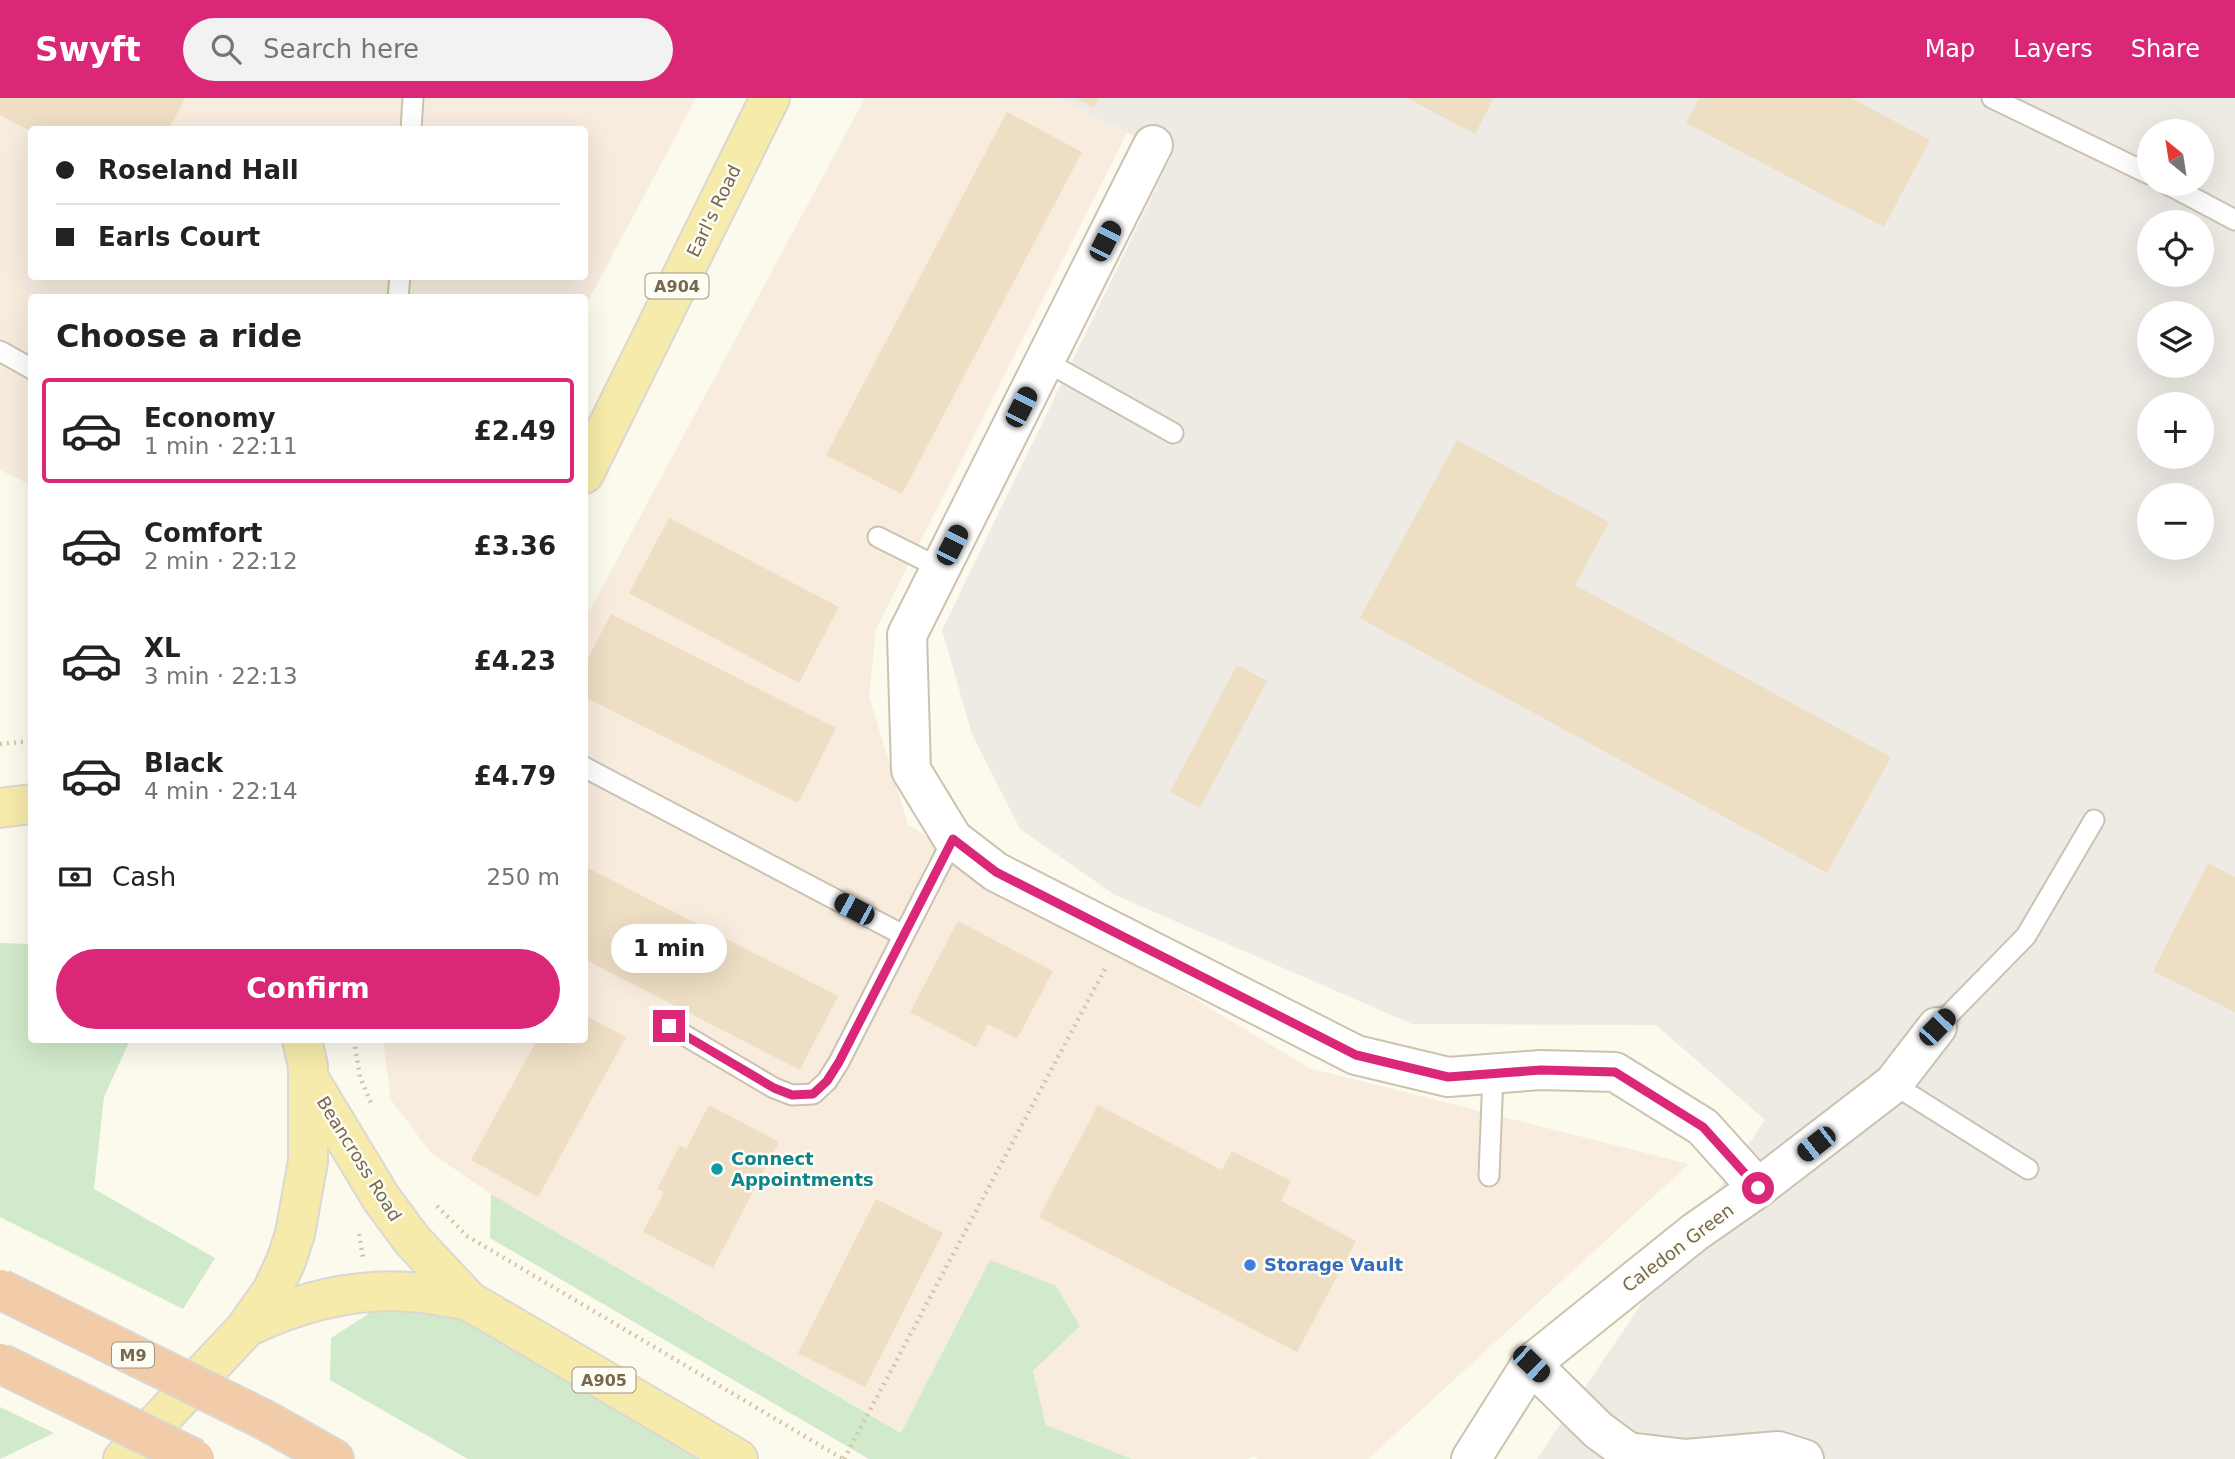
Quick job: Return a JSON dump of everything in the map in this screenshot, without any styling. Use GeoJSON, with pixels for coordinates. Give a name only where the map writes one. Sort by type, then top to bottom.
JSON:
{"type":"FeatureCollection","features":[{"type":"Feature","properties":{"kind":"highway","name":"M9"},"geometry":{"type":"LineString","coordinates":[[0,1289],[265,1420],[334,1459]]}},
{"type":"Feature","properties":{"kind":"highway"},"geometry":{"type":"LineString","coordinates":[[0,1363],[195,1459]]}},
{"type":"Feature","properties":{"kind":"main road","name":"Earl's Road"},"geometry":{"type":"LineString","coordinates":[[588,466],[770,98]]}},
{"type":"Feature","properties":{"kind":"main road"},"geometry":{"type":"LineString","coordinates":[[0,808],[28,804]]}},
{"type":"Feature","properties":{"kind":"main road"},"geometry":{"type":"LineString","coordinates":[[0,817],[28,819]]}},
{"type":"Feature","properties":{"kind":"main road"},"geometry":{"type":"LineString","coordinates":[[123,1459],[245,1329],[272,1291],[295,1234],[307,1161],[307,1056]]}},
{"type":"Feature","properties":{"kind":"main road","name":"Beancross Road"},"geometry":{"type":"LineString","coordinates":[[307,1056],[386,1206],[412,1240],[470,1301],[738,1459]]}},
{"type":"Feature","properties":{"kind":"main road","name":"Beancross Road"},"geometry":{"type":"LineString","coordinates":[[245,1329],[280,1311],[320,1299],[357,1294],[420,1293],[470,1301]]}},
{"type":"Feature","properties":{"kind":"street"},"geometry":{"type":"LineString","coordinates":[[1153,145],[907,635],[911,770],[953,839],[996,872],[1356,1055],[1448,1077],[1541,1070],[1615,1072],[1703,1127],[1758,1188]]}},
{"type":"Feature","properties":{"kind":"street","name":"Caledon Green"},"geometry":{"type":"LineString","coordinates":[[1471,1459],[1531,1364],[1695,1232],[1758,1188],[1893,1084],[1937,1027]]}},
{"type":"Feature","properties":{"kind":"street"},"geometry":{"type":"LineString","coordinates":[[1531,1364],[1598,1430],[1628,1452],[1686,1459],[1778,1451],[1804,1459]]}},
{"type":"Feature","properties":{"kind":"lane"},"geometry":{"type":"LineString","coordinates":[[411,126],[413,98]]}},
{"type":"Feature","properties":{"kind":"lane"},"geometry":{"type":"LineString","coordinates":[[1992,98],[2022,104],[2137,167]]}},
{"type":"Feature","properties":{"kind":"lane"},"geometry":{"type":"LineString","coordinates":[[2190,196],[2235,220]]}},
{"type":"Feature","properties":{"kind":"lane"},"geometry":{"type":"LineString","coordinates":[[0,351],[28,367]]}},
{"type":"Feature","properties":{"kind":"lane"},"geometry":{"type":"LineString","coordinates":[[1045,361],[1173,433]]}},
{"type":"Feature","properties":{"kind":"lane"},"geometry":{"type":"LineString","coordinates":[[878,537],[940,568]]}},
{"type":"Feature","properties":{"kind":"lane"},"geometry":{"type":"LineString","coordinates":[[588,769],[903,936]]}},
{"type":"Feature","properties":{"kind":"lane"},"geometry":{"type":"LineString","coordinates":[[1937,1027],[2026,936],[2094,820]]}},
{"type":"Feature","properties":{"kind":"lane"},"geometry":{"type":"LineString","coordinates":[[669,1026],[774,1088],[792,1095],[813,1094],[827,1081],[839,1062],[953,839]]}},
{"type":"Feature","properties":{"kind":"lane"},"geometry":{"type":"LineString","coordinates":[[1489,1176],[1493,1074]]}},
{"type":"Feature","properties":{"kind":"lane"},"geometry":{"type":"LineString","coordinates":[[1893,1084],[2028,1169]]}},
{"type":"Feature","properties":{"kind":"path"},"geometry":{"type":"LineString","coordinates":[[0,744],[28,741]]}},
{"type":"Feature","properties":{"kind":"path"},"geometry":{"type":"LineString","coordinates":[[430,1197],[467,1236],[843,1459],[1123,936]]}},
{"type":"Feature","properties":{"kind":"path"},"geometry":{"type":"LineString","coordinates":[[354,1043],[360,1077],[373,1109]]}},
{"type":"Feature","properties":{"kind":"shaded area"},"geometry":{"type":"Polygon","coordinates":[[[0,98],[696,98],[588,301],[588,294],[28,294],[28,484],[0,470],[0,98]]]}},
{"type":"Feature","properties":{"kind":"shaded area"},"geometry":{"type":"Polygon","coordinates":[[[865,98],[1057,98],[1127,133],[876,629],[869,696],[908,825],[1309,1068],[1689,1164],[1368,1459],[1257,1459],[1255,1456],[1248,1459],[1132,1459],[1046,1426],[1033,1371],[1079,1326],[990,1261],[902,1433],[491,1194],[431,1153],[391,1100],[383,1043],[588,1043],[588,613],[865,98]]]}},
{"type":"Feature","properties":{"kind":"shaded area"},"geometry":{"type":"Polygon","coordinates":[[[1057,98],[2235,98],[2235,1459],[1537,1459],[1765,1120],[1656,1025],[1412,1024],[1115,895],[1020,829],[972,734],[942,630],[1172,155],[1057,98]]]}},
{"type":"Feature","properties":{"kind":"green space"},"geometry":{"type":"Polygon","coordinates":[[[0,943],[28,944],[28,1043],[129,1043],[104,1097],[94,1189],[215,1258],[183,1309],[0,1217],[0,943]]]}},
{"type":"Feature","properties":{"kind":"green space"},"geometry":{"type":"Polygon","coordinates":[[[491,1194],[901,1433],[990,1260],[1056,1286],[1080,1326],[1033,1371],[1046,1425],[1132,1459],[869,1459],[490,1238],[491,1194]]]}},
{"type":"Feature","properties":{"kind":"green space"},"geometry":{"type":"Polygon","coordinates":[[[382,1305],[454,1315],[697,1459],[468,1459],[330,1380],[331,1338],[382,1305]]]}},
{"type":"Feature","properties":{"kind":"green space"},"geometry":{"type":"Polygon","coordinates":[[[0,1407],[54,1433],[0,1459],[0,1407]]]}},
{"type":"Feature","properties":{"kind":"building"},"geometry":{"type":"Polygon","coordinates":[[[0,98],[185,98],[170,126],[28,126],[28,130],[0,115],[0,98]]]}},
{"type":"Feature","properties":{"kind":"building"},"geometry":{"type":"Polygon","coordinates":[[[1076,98],[1099,98],[1094,108],[1076,98]]]}},
{"type":"Feature","properties":{"kind":"building"},"geometry":{"type":"Polygon","coordinates":[[[1407,98],[1494,98],[1475,134],[1407,98]]]}},
{"type":"Feature","properties":{"kind":"building"},"geometry":{"type":"Polygon","coordinates":[[[1699,98],[1851,98],[1930,140],[1884,227],[1686,123],[1699,98]]]}},
{"type":"Feature","properties":{"kind":"building"},"geometry":{"type":"Polygon","coordinates":[[[1007,112],[1082,152],[902,494],[826,455],[1007,112]]]}},
{"type":"Feature","properties":{"kind":"building"},"geometry":{"type":"Polygon","coordinates":[[[1457,440],[1609,522],[1575,585],[1891,757],[1827,873],[1360,618],[1457,440]]]}},
{"type":"Feature","properties":{"kind":"building"},"geometry":{"type":"Polygon","coordinates":[[[669,518],[839,607],[799,683],[629,593],[669,518]]]}},
{"type":"Feature","properties":{"kind":"building"},"geometry":{"type":"Polygon","coordinates":[[[611,614],[836,728],[798,803],[588,699],[588,658],[611,614]]]}},
{"type":"Feature","properties":{"kind":"building"},"geometry":{"type":"Polygon","coordinates":[[[1237,665],[1267,681],[1200,808],[1170,792],[1237,665]]]}},
{"type":"Feature","properties":{"kind":"building"},"geometry":{"type":"Polygon","coordinates":[[[2208,863],[2235,877],[2235,1012],[2153,971],[2208,863]]]}},
{"type":"Feature","properties":{"kind":"building"},"geometry":{"type":"Polygon","coordinates":[[[588,868],[838,996],[800,1070],[588,961],[588,868]]]}},
{"type":"Feature","properties":{"kind":"building"},"geometry":{"type":"Polygon","coordinates":[[[958,921],[1053,971],[1017,1039],[988,1024],[976,1047],[910,1012],[958,921]]]}},
{"type":"Feature","properties":{"kind":"building"},"geometry":{"type":"Polygon","coordinates":[[[588,1017],[626,1037],[538,1197],[471,1160],[535,1043],[588,1043],[588,1017]]]}},
{"type":"Feature","properties":{"kind":"building","name":"Connect Appointments"},"geometry":{"type":"Polygon","coordinates":[[[709,1105],[779,1142],[713,1268],[643,1232],[664,1192],[657,1189],[680,1145],[686,1149],[709,1105]]]}},
{"type":"Feature","properties":{"kind":"building"},"geometry":{"type":"Polygon","coordinates":[[[1098,1105],[1222,1170],[1232,1151],[1291,1181],[1281,1201],[1356,1241],[1297,1352],[1039,1217],[1098,1105]]]}},
{"type":"Feature","properties":{"kind":"building"},"geometry":{"type":"Polygon","coordinates":[[[876,1199],[943,1233],[865,1387],[798,1353],[876,1199]]]}},
{"type":"Feature","properties":{"kind":"place","name":"Connect Appointments"},"geometry":{"type":"Point","coordinates":[717,1169]}},
{"type":"Feature","properties":{"kind":"place","name":"Storage Vault"},"geometry":{"type":"Point","coordinates":[1250,1265]}},
{"type":"Feature","properties":{"kind":"route"},"geometry":{"type":"LineString","coordinates":[[669,1026],[774,1088],[792,1095],[813,1094],[827,1081],[839,1062],[953,839],[996,872],[1356,1055],[1448,1077],[1541,1070],[1615,1072],[1703,1127],[1758,1188]]}}]}
